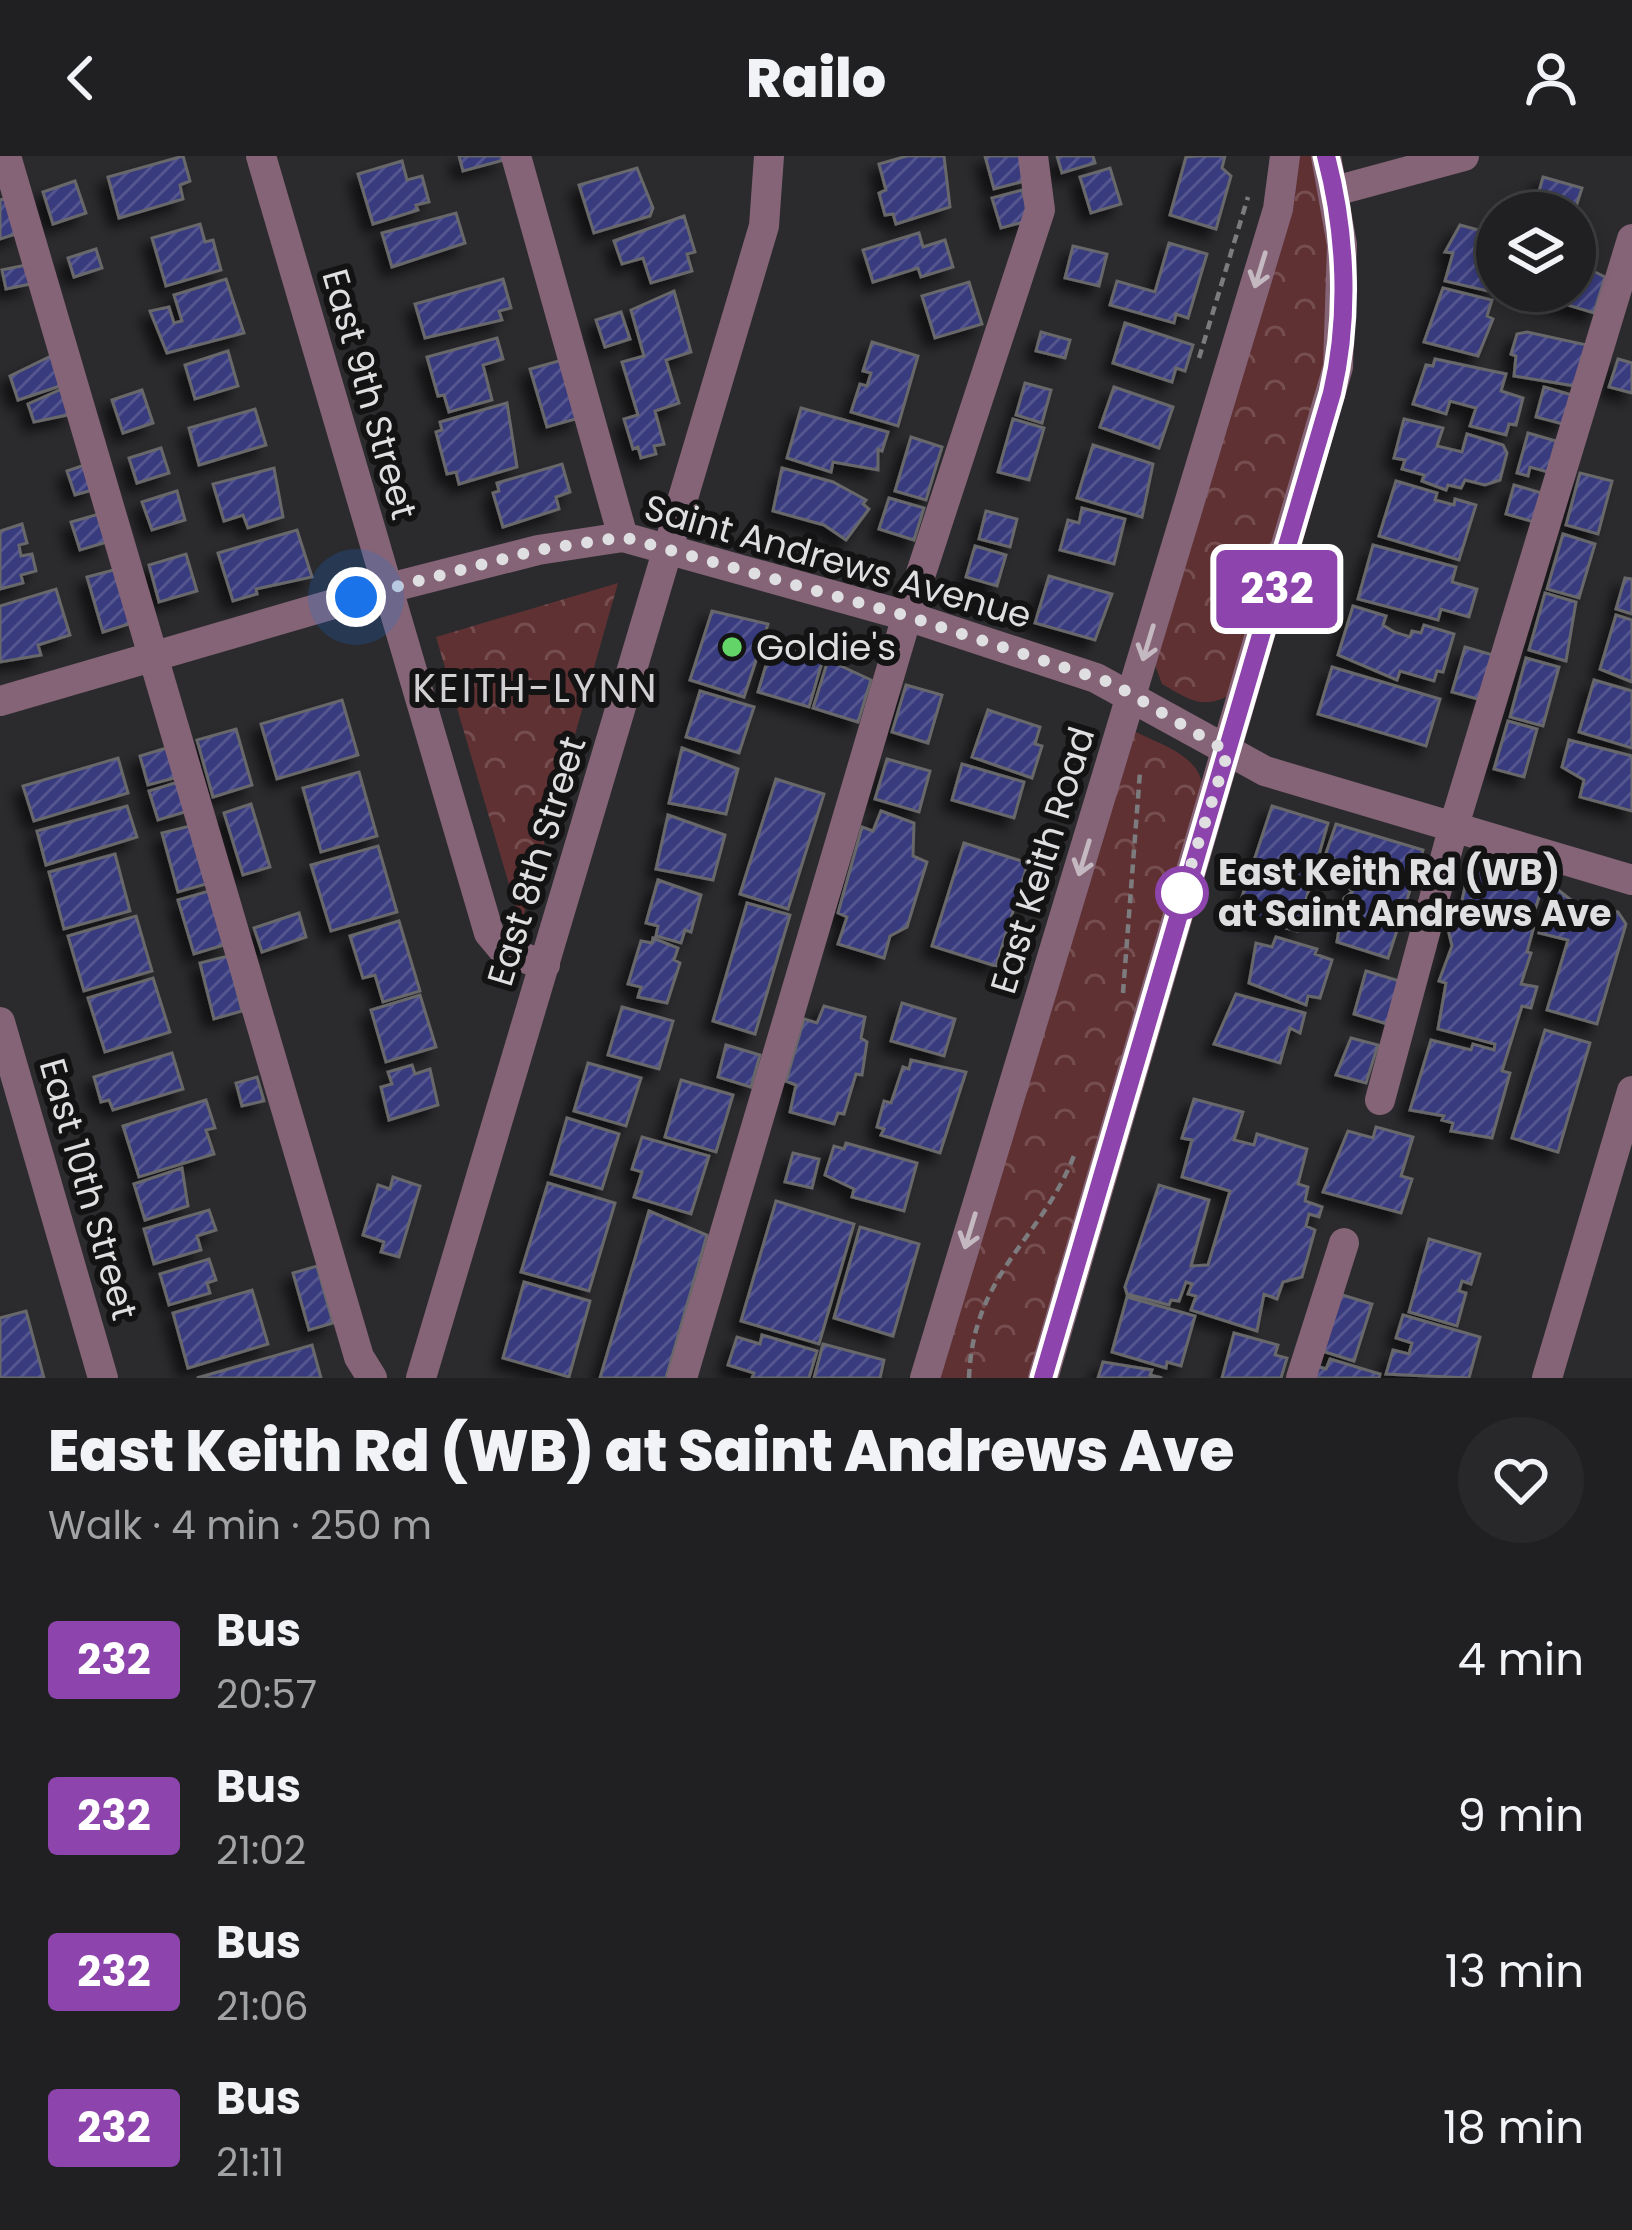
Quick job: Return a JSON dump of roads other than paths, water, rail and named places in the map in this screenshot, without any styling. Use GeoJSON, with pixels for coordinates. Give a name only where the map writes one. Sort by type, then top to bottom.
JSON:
{"type":"FeatureCollection","features":[{"type":"Feature","properties":{"kind":"street"},"geometry":{"type":"LineString","coordinates":[[6,156],[359,1357],[372,1378]]}},
{"type":"Feature","properties":{"kind":"street","name":"East 9th Street"},"geometry":{"type":"LineString","coordinates":[[260,156],[490,933],[504,951],[545,965]]}},
{"type":"Feature","properties":{"kind":"street"},"geometry":{"type":"LineString","coordinates":[[516,156],[623,537]]}},
{"type":"Feature","properties":{"kind":"street","name":"East 8th Street"},"geometry":{"type":"LineString","coordinates":[[421,1378],[764,226],[770,156]]}},
{"type":"Feature","properties":{"kind":"street"},"geometry":{"type":"LineString","coordinates":[[682,1378],[907,616],[1040,210],[1033,156]]}},
{"type":"Feature","properties":{"kind":"street","name":"East Keith Road"},"geometry":{"type":"LineString","coordinates":[[925,1378],[1278,209],[1285,156]]}},
{"type":"Feature","properties":{"kind":"street"},"geometry":{"type":"LineString","coordinates":[[1042,1378],[1338,367],[1342,268],[1335,191],[1326,156]]}},
{"type":"Feature","properties":{"kind":"street"},"geometry":{"type":"LineString","coordinates":[[1335,191],[1464,156]]}},
{"type":"Feature","properties":{"kind":"street"},"geometry":{"type":"LineString","coordinates":[[1380,1100],[1453,829],[1632,238]]}},
{"type":"Feature","properties":{"kind":"street","name":"Saint Andrews Avenue"},"geometry":{"type":"LineString","coordinates":[[0,701],[385,589],[538,550],[623,537],[907,616],[1132,694],[1265,771],[1632,880]]}},
{"type":"Feature","properties":{"kind":"street","name":"East 10th Street"},"geometry":{"type":"LineString","coordinates":[[0,1022],[103,1378]]}},
{"type":"Feature","properties":{"kind":"street"},"geometry":{"type":"LineString","coordinates":[[1546,1378],[1632,1091]]}},
{"type":"Feature","properties":{"kind":"street"},"geometry":{"type":"LineString","coordinates":[[1301,1378],[1344,1243]]}},
{"type":"Feature","properties":{"kind":"place","name":"Goldie's"},"geometry":{"type":"Point","coordinates":[732,647]}},
{"type":"Feature","properties":{"kind":"place","name":"East Keith Rd (WB) at Saint Andrews Ave"},"geometry":{"type":"Point","coordinates":[1182,893]}},
{"type":"Feature","properties":{"kind":"district","name":"KEITH-LYNN"},"geometry":{"type":"Point","coordinates":[536,688]}}]}
